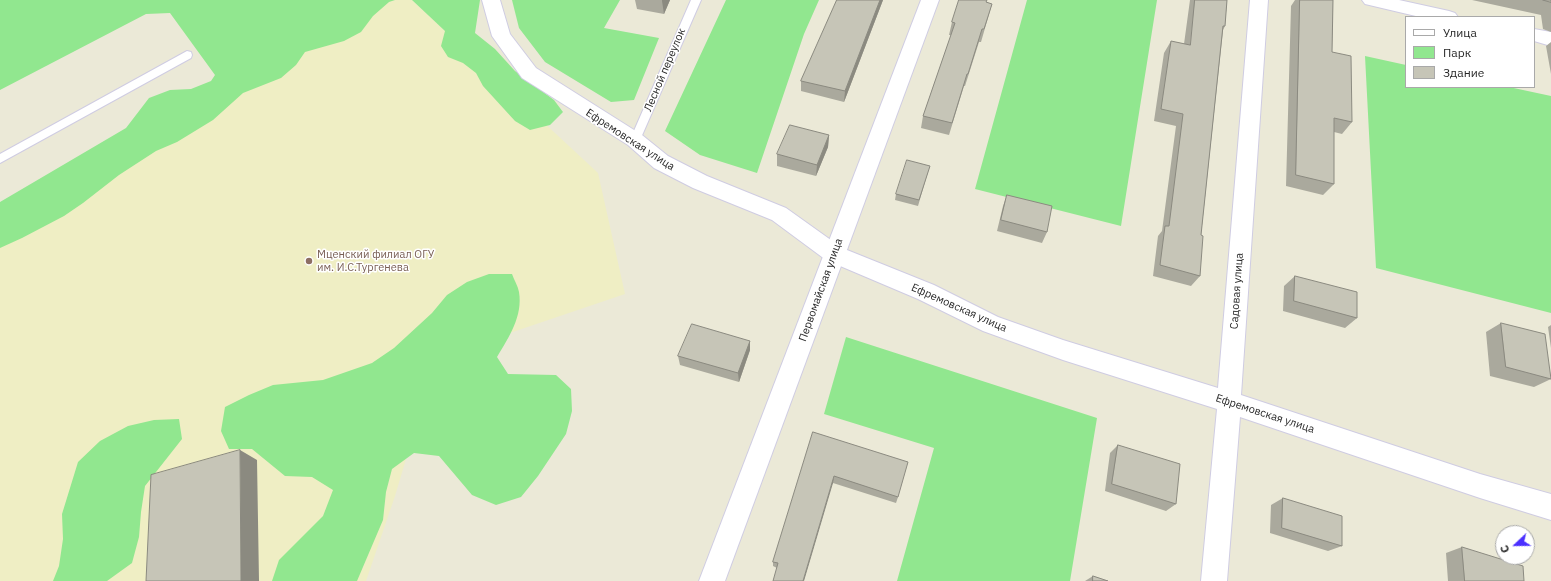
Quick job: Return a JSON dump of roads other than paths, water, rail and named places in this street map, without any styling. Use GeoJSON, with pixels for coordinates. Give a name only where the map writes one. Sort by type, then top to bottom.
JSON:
{"type":"FeatureCollection","features":[{"type":"Feature","properties":{"kind":"street","name":"Ефремовская улица"},"geometry":{"type":"LineString","coordinates":[[491,0],[501,36],[529,73],[635,140],[667,166],[700,182],[779,214],[834,254],[926,292],[991,324],[1062,350],[1229,402],[1480,486],[1551,507]]}},
{"type":"Feature","properties":{"kind":"street","name":"Первомайская улица"},"geometry":{"type":"LineString","coordinates":[[712,581],[930,0]]}},
{"type":"Feature","properties":{"kind":"street","name":"Садовая улица"},"geometry":{"type":"LineString","coordinates":[[1214,581],[1259,0]]}},
{"type":"Feature","properties":{"kind":"street"},"geometry":{"type":"LineString","coordinates":[[1371,0],[1444,16]]}},
{"type":"Feature","properties":{"kind":"street"},"geometry":{"type":"LineString","coordinates":[[1535,35],[1551,39]]}},
{"type":"Feature","properties":{"kind":"lane","name":"Лесной переулок"},"geometry":{"type":"LineString","coordinates":[[635,140],[696,0]]}},
{"type":"Feature","properties":{"kind":"lane"},"geometry":{"type":"LineString","coordinates":[[0,159],[187,56]]}},
{"type":"Feature","properties":{"kind":"place","name":"Мценский филиал ОГУ им. И.С.Тургенева"},"geometry":{"type":"Point","coordinates":[309,261]}}]}
